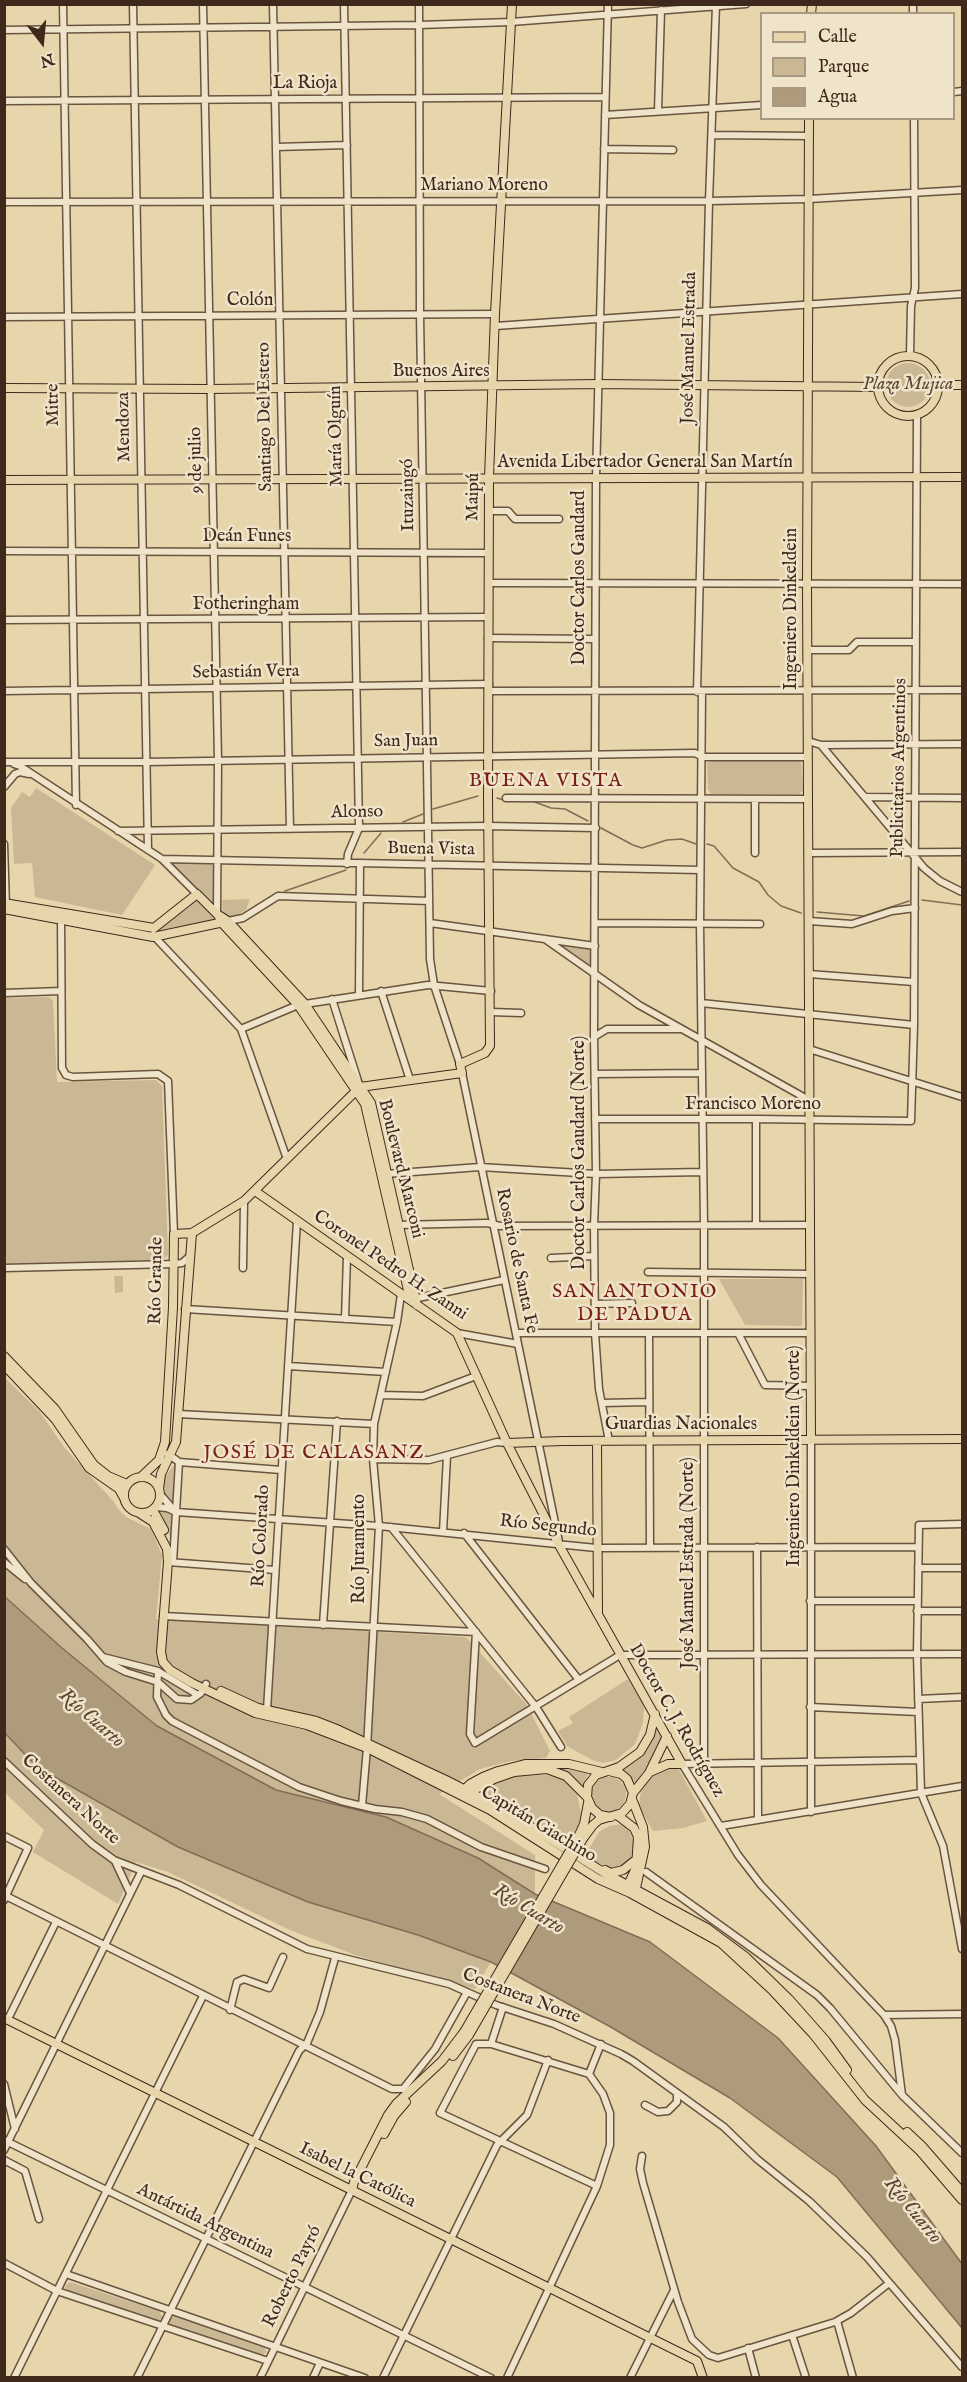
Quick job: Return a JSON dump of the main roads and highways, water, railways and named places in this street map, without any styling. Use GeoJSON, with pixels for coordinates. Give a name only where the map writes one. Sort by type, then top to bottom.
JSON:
{"type":"FeatureCollection","features":[{"type":"Feature","properties":{"kind":"main road","name":"Maipú"},"geometry":{"type":"LineString","coordinates":[[460,1064],[489,1050],[491,1012],[488,826],[489,478],[495,314],[503,201],[512,4]]}},
{"type":"Feature","properties":{"kind":"main road","name":"Ingeniero Dinkeldein"},"geometry":{"type":"LineString","coordinates":[[809,120],[807,305],[809,1100]]}},
{"type":"Feature","properties":{"kind":"main road"},"geometry":{"type":"LineString","coordinates":[[910,355],[919,357],[933,368],[939,385],[933,403],[917,415],[909,416],[894,413],[882,402],[877,387],[883,368],[900,356],[910,355]]}},
{"type":"Feature","properties":{"kind":"main road","name":"Buenos Aires"},"geometry":{"type":"LineString","coordinates":[[4,388],[210,389],[599,384],[877,387]]}},
{"type":"Feature","properties":{"kind":"main road"},"geometry":{"type":"LineString","coordinates":[[939,385],[963,385]]}},
{"type":"Feature","properties":{"kind":"main road","name":"Avenida Libertador General San Martín"},"geometry":{"type":"LineString","coordinates":[[4,480],[963,477]]}},
{"type":"Feature","properties":{"kind":"main road","name":"Boulevard Marconi"},"geometry":{"type":"LineString","coordinates":[[153,933],[197,894],[302,1004],[358,1089],[371,1103],[414,1301]]}},
{"type":"Feature","properties":{"kind":"main road"},"geometry":{"type":"LineString","coordinates":[[5,906],[153,933],[225,922]]}},
{"type":"Feature","properties":{"kind":"main road","name":"Rosario de Santa Fe"},"geometry":{"type":"LineString","coordinates":[[358,1089],[462,1073],[460,1064]]}},
{"type":"Feature","properties":{"kind":"main road"},"geometry":{"type":"LineString","coordinates":[[192,1233],[244,1201],[358,1089]]}},
{"type":"Feature","properties":{"kind":"main road","name":"Ingeniero Dinkeldein (Norte)"},"geometry":{"type":"LineString","coordinates":[[809,1100],[811,1440]]}},
{"type":"Feature","properties":{"kind":"main road","name":"Coronel Pedro H. Zanni"},"geometry":{"type":"LineString","coordinates":[[255,1191],[457,1333]]}},
{"type":"Feature","properties":{"kind":"main road","name":"Río Grande"},"geometry":{"type":"LineString","coordinates":[[141,1477],[159,1460],[164,1451],[174,1234],[192,1233],[176,1442],[161,1474],[160,1492]]}},
{"type":"Feature","properties":{"kind":"main road","name":"Doctor C. J. Rodríguez"},"geometry":{"type":"LineString","coordinates":[[457,1333],[507,1443],[559,1545],[682,1764],[669,1764],[649,1773]]}},
{"type":"Feature","properties":{"kind":"main road"},"geometry":{"type":"LineString","coordinates":[[4,1356],[51,1404],[94,1465],[108,1476],[128,1484]]}},
{"type":"Feature","properties":{"kind":"main road"},"geometry":{"type":"LineString","coordinates":[[4,1365],[55,1419],[89,1468],[116,1486],[129,1509],[149,1518],[158,1528],[171,1562]]}},
{"type":"Feature","properties":{"kind":"main road","name":"Guardias Nacionales"},"geometry":{"type":"LineString","coordinates":[[507,1443],[963,1439]]}},
{"type":"Feature","properties":{"kind":"main road"},"geometry":{"type":"LineString","coordinates":[[597,1441],[598,1614]]}},
{"type":"Feature","properties":{"kind":"main road"},"geometry":{"type":"LineString","coordinates":[[124,1498],[128,1484],[141,1477],[152,1480],[160,1492],[155,1508],[169,1540],[171,1562],[165,1616]]}},
{"type":"Feature","properties":{"kind":"main road"},"geometry":{"type":"LineString","coordinates":[[139,1513],[155,1508]]}},
{"type":"Feature","properties":{"kind":"main road","name":"Capitán Giachino"},"geometry":{"type":"LineString","coordinates":[[165,1616],[165,1650],[169,1662],[203,1690],[267,1710],[316,1721],[464,1793],[501,1808],[585,1862],[721,1943],[772,1990],[813,2034],[865,2100],[919,2150],[963,2200]]}},
{"type":"Feature","properties":{"kind":"main road","name":"Capitán Giachino"},"geometry":{"type":"LineString","coordinates":[[165,1616],[161,1652],[165,1666],[203,1690],[255,1713],[307,1725],[367,1745]]}},
{"type":"Feature","properties":{"kind":"main road"},"geometry":{"type":"LineString","coordinates":[[582,1836],[588,1785],[596,1775],[630,1761],[640,1752],[651,1735],[655,1714]]}},
{"type":"Feature","properties":{"kind":"main road"},"geometry":{"type":"LineString","coordinates":[[582,1836],[593,1825],[627,1809],[632,1796],[649,1773],[667,1736]]}},
{"type":"Feature","properties":{"kind":"main road"},"geometry":{"type":"LineString","coordinates":[[464,1793],[470,1784],[498,1771],[525,1764],[569,1764],[614,1771],[627,1779],[643,1827],[645,1847],[631,1889]]}},
{"type":"Feature","properties":{"kind":"main road"},"geometry":{"type":"LineString","coordinates":[[464,1793],[514,1772],[547,1769],[566,1776],[596,1812],[614,1816],[634,1828],[639,1847],[631,1889]]}},
{"type":"Feature","properties":{"kind":"main road","name":"Capitán Giachino"},"geometry":{"type":"LineString","coordinates":[[464,1793],[590,1874],[631,1889]]}},
{"type":"Feature","properties":{"kind":"main road","name":"Roberto Payró"},"geometry":{"type":"LineString","coordinates":[[352,2190],[358,2184],[400,2107],[446,2065],[467,2033],[582,1836]]}},
{"type":"Feature","properties":{"kind":"main road"},"geometry":{"type":"LineString","coordinates":[[585,1862],[611,1872],[618,1872],[638,1858]]}},
{"type":"Feature","properties":{"kind":"main road"},"geometry":{"type":"LineString","coordinates":[[631,1889],[726,1941],[763,1973],[826,2041],[862,2090],[923,2147],[963,2192]]}},
{"type":"Feature","properties":{"kind":"main road","name":"Isabel la Católica"},"geometry":{"type":"LineString","coordinates":[[6,2019],[697,2361],[703,2378]]}},
{"type":"Feature","properties":{"kind":"water","name":"Río Cuarto"},"geometry":{"type":"Polygon","coordinates":[[[4,1596],[62,1648],[157,1726],[276,1790],[386,1817],[478,1858],[535,1894],[650,1942],[778,2038],[876,2146],[962,2264],[962,2328],[837,2177],[730,2098],[609,2026],[491,1962],[418,1935],[308,1902],[178,1847],[37,1767],[5,1733],[4,1596]]]}},
{"type":"Feature","properties":{"kind":"waterway"},"geometry":{"type":"LineString","coordinates":[[433,809],[478,796]]}},
{"type":"Feature","properties":{"kind":"waterway"},"geometry":{"type":"LineString","coordinates":[[497,798],[507,801],[532,801],[551,808],[565,809],[588,821]]}},
{"type":"Feature","properties":{"kind":"waterway"},"geometry":{"type":"LineString","coordinates":[[403,822],[423,814]]}},
{"type":"Feature","properties":{"kind":"waterway"},"geometry":{"type":"LineString","coordinates":[[601,828],[642,848],[667,840],[682,839],[696,844]]}},
{"type":"Feature","properties":{"kind":"waterway"},"geometry":{"type":"LineString","coordinates":[[364,853],[381,833]]}},
{"type":"Feature","properties":{"kind":"waterway"},"geometry":{"type":"LineString","coordinates":[[707,844],[714,846],[733,868],[759,882],[768,895],[781,906],[801,913]]}},
{"type":"Feature","properties":{"kind":"waterway"},"geometry":{"type":"LineString","coordinates":[[285,891],[346,870]]}},
{"type":"Feature","properties":{"kind":"waterway"},"geometry":{"type":"LineString","coordinates":[[922,900],[962,905]]}},
{"type":"Feature","properties":{"kind":"waterway"},"geometry":{"type":"LineString","coordinates":[[817,912],[864,916],[909,901]]}},
{"type":"Feature","properties":{"kind":"district","name":"BUENA VISTA"},"geometry":{"type":"Point","coordinates":[546,782]}},
{"type":"Feature","properties":{"kind":"district","name":"SAN ANTONIO DE PADUA"},"geometry":{"type":"Point","coordinates":[635,1304]}},
{"type":"Feature","properties":{"kind":"district","name":"JOSÉ DE CALASANZ"},"geometry":{"type":"Point","coordinates":[314,1454]}},
{"type":"Feature","properties":{"kind":"park label","name":"Plaza Mujica"},"geometry":{"type":"Point","coordinates":[908,385]}}]}
